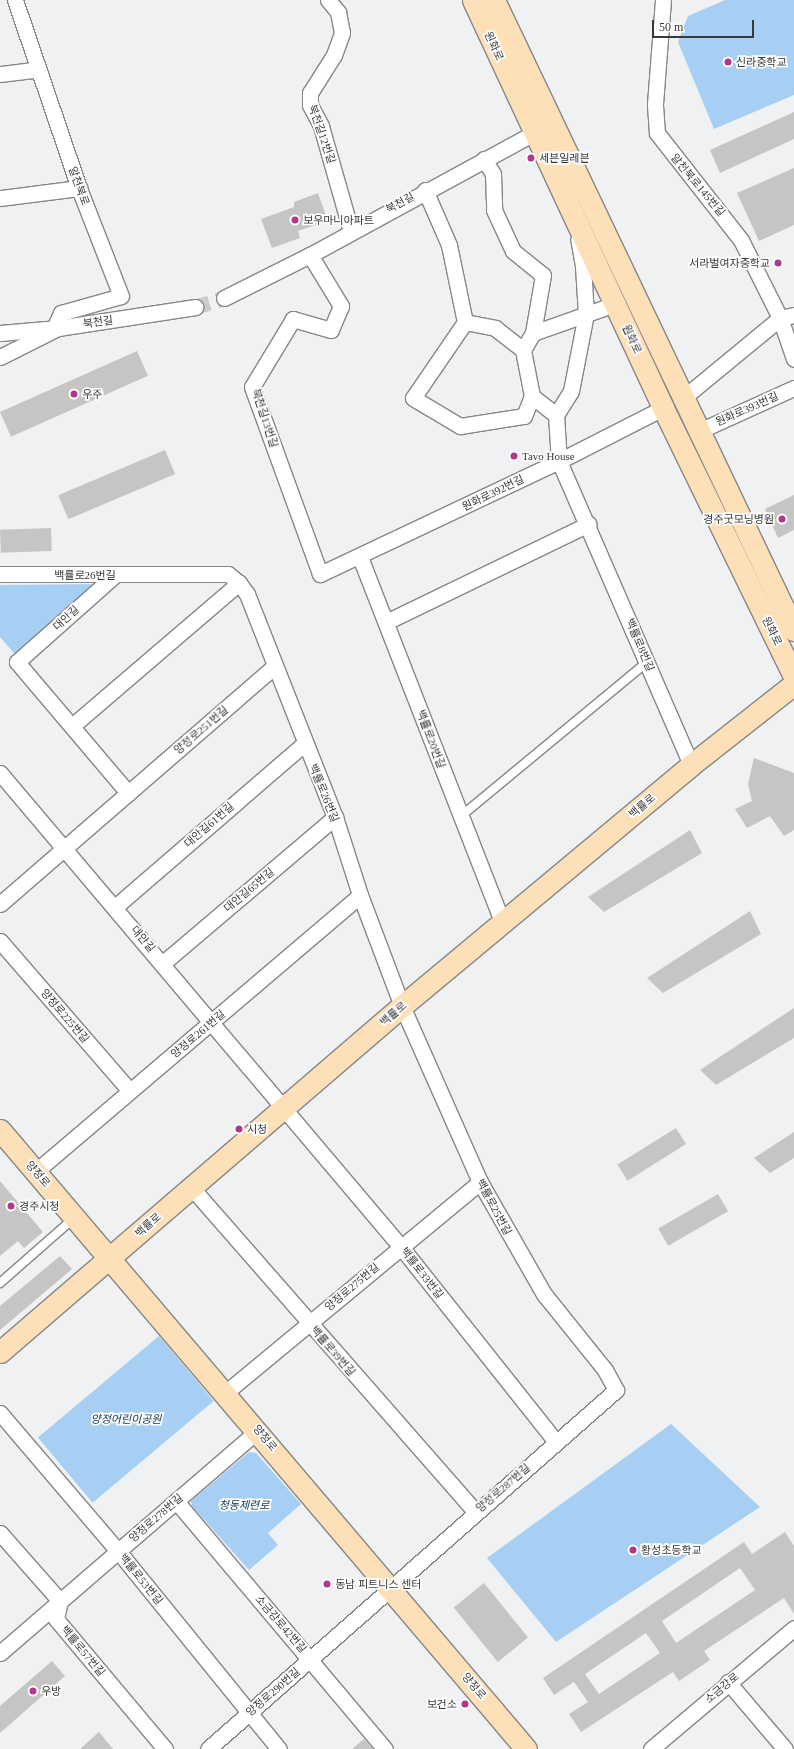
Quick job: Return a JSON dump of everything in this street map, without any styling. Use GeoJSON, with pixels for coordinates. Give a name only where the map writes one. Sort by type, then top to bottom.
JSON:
{"type":"FeatureCollection","features":[{"type":"Feature","properties":{"kind":"street","name":"알천북로"},"geometry":{"type":"LineString","coordinates":[[15,0],[79,188],[121,296],[61,313],[57,322],[58,328]]}},
{"type":"Feature","properties":{"kind":"street","name":"북천길12번길"},"geometry":{"type":"LineString","coordinates":[[328,0],[338,12],[342,33],[334,55],[310,93],[310,105],[321,126],[351,231]]}},
{"type":"Feature","properties":{"kind":"street","name":"원화로"},"geometry":{"type":"LineString","coordinates":[[473,0],[544,128],[700,431],[794,630]]}},
{"type":"Feature","properties":{"kind":"street","name":"원화로"},"geometry":{"type":"LineString","coordinates":[[494,0],[544,128],[572,213],[663,408],[794,677]]}},
{"type":"Feature","properties":{"kind":"street","name":"알천북로145번길"},"geometry":{"type":"LineString","coordinates":[[662,0],[655,105],[657,133],[741,240],[787,316],[794,359]]}},
{"type":"Feature","properties":{"kind":"street"},"geometry":{"type":"LineString","coordinates":[[0,74],[38,69]]}},
{"type":"Feature","properties":{"kind":"street","name":"북천길"},"geometry":{"type":"LineString","coordinates":[[224,298],[310,255],[425,190],[544,128]]}},
{"type":"Feature","properties":{"kind":"street"},"geometry":{"type":"LineString","coordinates":[[484,159],[493,174],[494,210],[514,251],[543,275],[533,333],[522,350]]}},
{"type":"Feature","properties":{"kind":"street"},"geometry":{"type":"LineString","coordinates":[[0,198],[79,188]]}},
{"type":"Feature","properties":{"kind":"street"},"geometry":{"type":"LineString","coordinates":[[425,190],[449,245],[465,322],[413,398],[460,426],[524,416],[532,396],[522,350],[496,328],[465,322]]}},
{"type":"Feature","properties":{"kind":"street"},"geometry":{"type":"LineString","coordinates":[[559,461],[556,415],[571,390],[586,314],[583,266],[572,213]]}},
{"type":"Feature","properties":{"kind":"street","name":"북천길13번길"},"geometry":{"type":"LineString","coordinates":[[310,255],[342,306],[331,330],[293,319],[252,386],[320,574]]}},
{"type":"Feature","properties":{"kind":"street"},"geometry":{"type":"LineString","coordinates":[[533,333],[615,304]]}},
{"type":"Feature","properties":{"kind":"street","name":"북천길"},"geometry":{"type":"LineString","coordinates":[[0,333],[58,328],[195,307]]}},
{"type":"Feature","properties":{"kind":"street"},"geometry":{"type":"LineString","coordinates":[[663,408],[683,398],[787,316]]}},
{"type":"Feature","properties":{"kind":"street"},"geometry":{"type":"LineString","coordinates":[[0,357],[58,328]]}},
{"type":"Feature","properties":{"kind":"street","name":"원화로393번길"},"geometry":{"type":"LineString","coordinates":[[700,431],[794,388]]}},
{"type":"Feature","properties":{"kind":"street"},"geometry":{"type":"LineString","coordinates":[[532,396],[556,415]]}},
{"type":"Feature","properties":{"kind":"street","name":"원화로392번길"},"geometry":{"type":"LineString","coordinates":[[320,574],[360,557],[559,461],[663,408]]}},
{"type":"Feature","properties":{"kind":"street","name":"백률로8번길"},"geometry":{"type":"LineString","coordinates":[[559,461],[589,524],[691,765]]}},
{"type":"Feature","properties":{"kind":"street"},"geometry":{"type":"LineString","coordinates":[[386,622],[589,524]]}},
{"type":"Feature","properties":{"kind":"street","name":"백률로20번길"},"geometry":{"type":"LineString","coordinates":[[360,557],[502,922]]}},
{"type":"Feature","properties":{"kind":"street","name":"백률로26번길"},"geometry":{"type":"LineString","coordinates":[[0,574],[228,574],[239,583],[247,594],[304,744],[334,817],[360,895],[402,1006]]}},
{"type":"Feature","properties":{"kind":"street","name":"대안길"},"geometry":{"type":"LineString","coordinates":[[72,726],[17,662],[115,575]]}},
{"type":"Feature","properties":{"kind":"street"},"geometry":{"type":"LineString","coordinates":[[128,793],[72,726],[239,583]]}},
{"type":"Feature","properties":{"kind":"street","name":"양정로251번길"},"geometry":{"type":"LineString","coordinates":[[0,904],[274,667]]}},
{"type":"Feature","properties":{"kind":"street","name":"백률로"},"geometry":{"type":"LineString","coordinates":[[0,1352],[110,1259],[191,1187],[402,1006],[691,765],[794,684]]}},
{"type":"Feature","properties":{"kind":"street","name":"대안길61번길"},"geometry":{"type":"LineString","coordinates":[[115,907],[304,744]]}},
{"type":"Feature","properties":{"kind":"street","name":"대안길"},"geometry":{"type":"LineString","coordinates":[[0,773],[63,849],[163,963],[283,1108]]}},
{"type":"Feature","properties":{"kind":"street","name":"대안길65번길"},"geometry":{"type":"LineString","coordinates":[[163,963],[334,817]]}},
{"type":"Feature","properties":{"kind":"street","name":"양정로261번길"},"geometry":{"type":"LineString","coordinates":[[35,1172],[360,895]]}},
{"type":"Feature","properties":{"kind":"street","name":"양정로225번길"},"geometry":{"type":"LineString","coordinates":[[0,941],[130,1091]]}},
{"type":"Feature","properties":{"kind":"street","name":"백률로25번길"},"geometry":{"type":"LineString","coordinates":[[402,1006],[480,1182],[544,1294],[605,1370],[616,1390]]}},
{"type":"Feature","properties":{"kind":"street","name":"백률로33번길"},"geometry":{"type":"LineString","coordinates":[[283,1108],[402,1247],[556,1442]]}},
{"type":"Feature","properties":{"kind":"street","name":"양정로"},"geometry":{"type":"LineString","coordinates":[[0,1130],[258,1430],[526,1749]]}},
{"type":"Feature","properties":{"kind":"street","name":"양정로275번길"},"geometry":{"type":"LineString","coordinates":[[225,1392],[480,1182]]}},
{"type":"Feature","properties":{"kind":"street","name":"백률로39번길"},"geometry":{"type":"LineString","coordinates":[[191,1187],[476,1512]]}},
{"type":"Feature","properties":{"kind":"street","name":"양정로287번길"},"geometry":{"type":"LineString","coordinates":[[391,1587],[616,1390]]}},
{"type":"Feature","properties":{"kind":"street","name":"백률로53번길"},"geometry":{"type":"LineString","coordinates":[[0,1413],[118,1551],[248,1713],[279,1749]]}},
{"type":"Feature","properties":{"kind":"street","name":"양정로278번길"},"geometry":{"type":"LineString","coordinates":[[0,1653],[258,1430]]}},
{"type":"Feature","properties":{"kind":"street","name":"소금강로42번길"},"geometry":{"type":"LineString","coordinates":[[176,1501],[310,1658],[385,1749]]}},
{"type":"Feature","properties":{"kind":"street"},"geometry":{"type":"LineString","coordinates":[[0,1533],[60,1601]]}},
{"type":"Feature","properties":{"kind":"street","name":"양정로290번길"},"geometry":{"type":"LineString","coordinates":[[208,1749],[391,1587]]}},
{"type":"Feature","properties":{"kind":"street","name":"백률로57번길"},"geometry":{"type":"LineString","coordinates":[[60,1601],[56,1619],[165,1749]]}},
{"type":"Feature","properties":{"kind":"street","name":"소금강로"},"geometry":{"type":"LineString","coordinates":[[661,1746],[728,1682],[794,1628]]}},
{"type":"Feature","properties":{"kind":"street"},"geometry":{"type":"LineString","coordinates":[[728,1682],[785,1749]]}},
{"type":"Feature","properties":{"kind":"lane"},"geometry":{"type":"LineString","coordinates":[[461,816],[647,662]]}},
{"type":"Feature","properties":{"kind":"lane"},"geometry":{"type":"LineString","coordinates":[[0,1282],[75,1217]]}},
{"type":"Feature","properties":{"kind":"green space"},"geometry":{"type":"Polygon","coordinates":[[[725,0],[794,0],[794,95],[714,129],[678,42],[688,16],[725,0]]]}},
{"type":"Feature","properties":{"kind":"green space"},"geometry":{"type":"Polygon","coordinates":[[[105,584],[22,652],[14,653],[0,637],[0,585],[105,584]]]}},
{"type":"Feature","properties":{"kind":"green space","name":"양정어린이공원"},"geometry":{"type":"Polygon","coordinates":[[[159,1336],[214,1401],[93,1503],[38,1438],[159,1336]]]}},
{"type":"Feature","properties":{"kind":"green space"},"geometry":{"type":"Polygon","coordinates":[[[671,1424],[760,1507],[556,1642],[487,1558],[671,1424]]]}},
{"type":"Feature","properties":{"kind":"green space","name":"청동제련로"},"geometry":{"type":"Polygon","coordinates":[[[249,1452],[256,1453],[301,1504],[268,1533],[278,1545],[249,1570],[192,1506],[191,1501],[249,1452]]]}},
{"type":"Feature","properties":{"kind":"building"},"geometry":{"type":"Polygon","coordinates":[[[794,112],[794,139],[720,173],[710,150],[794,112]]]}},
{"type":"Feature","properties":{"kind":"building"},"geometry":{"type":"Polygon","coordinates":[[[794,168],[794,225],[759,241],[737,193],[794,168]]]}},
{"type":"Feature","properties":{"kind":"building","name":"보우마니아파트"},"geometry":{"type":"Polygon","coordinates":[[[318,193],[328,221],[298,231],[300,238],[272,248],[261,219],[294,207],[294,202],[318,193]]]}},
{"type":"Feature","properties":{"kind":"building","name":"우주"},"geometry":{"type":"Polygon","coordinates":[[[137,351],[148,376],[11,437],[0,412],[137,351]]]}},
{"type":"Feature","properties":{"kind":"building"},"geometry":{"type":"Polygon","coordinates":[[[165,450],[175,474],[68,519],[58,495],[165,450]]]}},
{"type":"Feature","properties":{"kind":"building","name":"경주굿모닝병원"},"geometry":{"type":"Polygon","coordinates":[[[794,495],[794,530],[778,538],[765,509],[794,495]]]}},
{"type":"Feature","properties":{"kind":"building"},"geometry":{"type":"Polygon","coordinates":[[[51,528],[52,551],[1,553],[0,530],[51,528]]]}},
{"type":"Feature","properties":{"kind":"building"},"geometry":{"type":"Polygon","coordinates":[[[754,758],[794,773],[794,830],[784,836],[770,816],[747,828],[735,809],[752,801],[748,784],[754,758]]]}},
{"type":"Feature","properties":{"kind":"building"},"geometry":{"type":"Polygon","coordinates":[[[690,830],[702,853],[604,912],[588,897],[690,830]]]}},
{"type":"Feature","properties":{"kind":"building"},"geometry":{"type":"Polygon","coordinates":[[[750,911],[761,934],[663,993],[647,978],[750,911]]]}},
{"type":"Feature","properties":{"kind":"building"},"geometry":{"type":"Polygon","coordinates":[[[794,1008],[794,1038],[716,1085],[700,1070],[794,1008]]]}},
{"type":"Feature","properties":{"kind":"building"},"geometry":{"type":"Polygon","coordinates":[[[676,1128],[686,1144],[628,1181],[617,1165],[676,1128]]]}},
{"type":"Feature","properties":{"kind":"building"},"geometry":{"type":"Polygon","coordinates":[[[794,1132],[794,1158],[770,1173],[754,1158],[794,1132]]]}},
{"type":"Feature","properties":{"kind":"building","name":"경주시청"},"geometry":{"type":"Polygon","coordinates":[[[0,1181],[43,1232],[24,1248],[18,1241],[0,1256],[0,1181]]]}},
{"type":"Feature","properties":{"kind":"building"},"geometry":{"type":"Polygon","coordinates":[[[718,1194],[728,1211],[668,1246],[658,1228],[718,1194]]]}},
{"type":"Feature","properties":{"kind":"building"},"geometry":{"type":"Polygon","coordinates":[[[60,1256],[72,1269],[0,1330],[0,1306],[60,1256]]]}},
{"type":"Feature","properties":{"kind":"building"},"geometry":{"type":"Polygon","coordinates":[[[785,1532],[794,1546],[794,1614],[784,1598],[704,1651],[710,1660],[679,1681],[673,1672],[581,1732],[569,1714],[588,1702],[574,1682],[554,1695],[543,1678],[744,1542],[752,1554],[785,1532]],[[740,1568],[662,1621],[676,1643],[755,1590],[740,1568]],[[646,1633],[585,1674],[599,1694],[660,1653],[646,1633]]]}},
{"type":"Feature","properties":{"kind":"building"},"geometry":{"type":"Polygon","coordinates":[[[484,1583],[528,1637],[498,1662],[454,1608],[484,1583]]]}},
{"type":"Feature","properties":{"kind":"building","name":"우방"},"geometry":{"type":"Polygon","coordinates":[[[52,1661],[65,1676],[0,1733],[0,1706],[52,1661]]]}},
{"type":"Feature","properties":{"kind":"building"},"geometry":{"type":"Polygon","coordinates":[[[99,1732],[113,1749],[80,1749],[99,1732]]]}},
{"type":"Feature","properties":{"kind":"building"},"geometry":{"type":"Polygon","coordinates":[[[364,1739],[373,1749],[352,1749],[364,1739]]]}},
{"type":"Feature","properties":{"kind":"tunnel"},"geometry":{"type":"LineString","coordinates":[[195,307],[224,298]]}},
{"type":"Feature","properties":{"kind":"place","name":"신라중학교"},"geometry":{"type":"Point","coordinates":[728,62]}},
{"type":"Feature","properties":{"kind":"place","name":"세븐일레븐"},"geometry":{"type":"Point","coordinates":[531,158]}},
{"type":"Feature","properties":{"kind":"place","name":"보우마니아파트"},"geometry":{"type":"Point","coordinates":[295,220]}},
{"type":"Feature","properties":{"kind":"place","name":"서라벌여자중학교"},"geometry":{"type":"Point","coordinates":[778,263]}},
{"type":"Feature","properties":{"kind":"place","name":"우주"},"geometry":{"type":"Point","coordinates":[74,394]}},
{"type":"Feature","properties":{"kind":"place","name":"Tavo House"},"geometry":{"type":"Point","coordinates":[514,456]}},
{"type":"Feature","properties":{"kind":"place","name":"경주굿모닝병원"},"geometry":{"type":"Point","coordinates":[782,519]}},
{"type":"Feature","properties":{"kind":"place","name":"시청"},"geometry":{"type":"Point","coordinates":[239,1129]}},
{"type":"Feature","properties":{"kind":"place","name":"경주시청"},"geometry":{"type":"Point","coordinates":[11,1206]}},
{"type":"Feature","properties":{"kind":"place","name":"황성초등학교"},"geometry":{"type":"Point","coordinates":[633,1550]}},
{"type":"Feature","properties":{"kind":"place","name":"동남 피트니스 센터"},"geometry":{"type":"Point","coordinates":[327,1584]}},
{"type":"Feature","properties":{"kind":"place","name":"우방"},"geometry":{"type":"Point","coordinates":[33,1691]}},
{"type":"Feature","properties":{"kind":"place","name":"보건소"},"geometry":{"type":"Point","coordinates":[465,1704]}}]}
